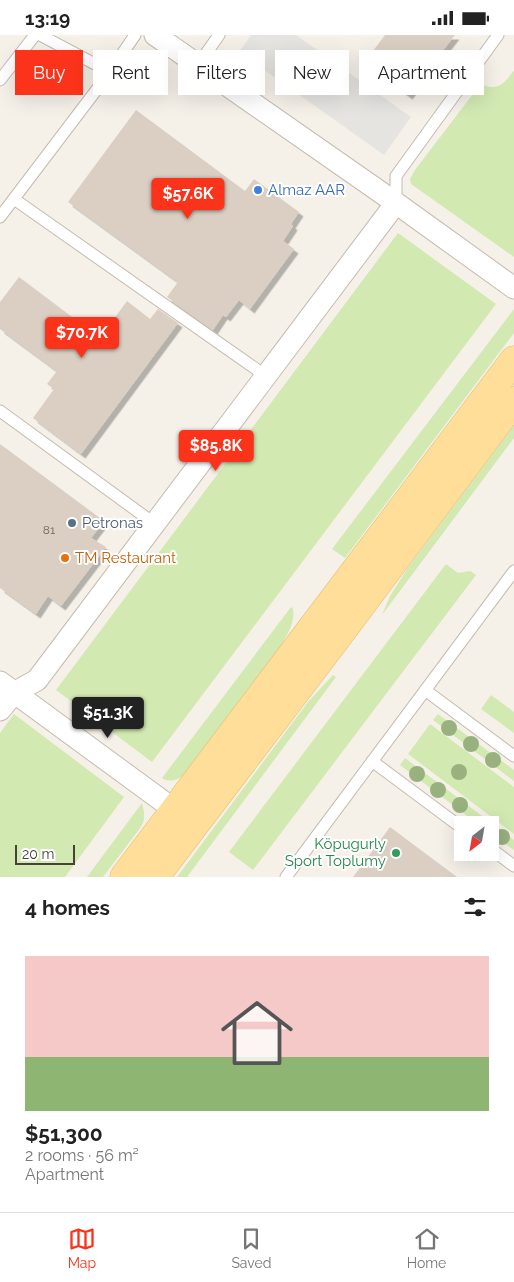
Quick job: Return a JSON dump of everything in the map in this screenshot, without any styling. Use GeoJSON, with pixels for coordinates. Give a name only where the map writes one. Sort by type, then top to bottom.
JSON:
{"type":"FeatureCollection","features":[{"type":"Feature","properties":{"kind":"main road"},"geometry":{"type":"LineString","coordinates":[[155,877],[185,818],[514,360]]}},
{"type":"Feature","properties":{"kind":"main road"},"geometry":{"type":"LineString","coordinates":[[124,877],[185,818],[514,401]]}},
{"type":"Feature","properties":{"kind":"street"},"geometry":{"type":"LineString","coordinates":[[155,35],[178,51]]}},
{"type":"Feature","properties":{"kind":"street"},"geometry":{"type":"LineString","coordinates":[[241,95],[514,288]]}},
{"type":"Feature","properties":{"kind":"street"},"geometry":{"type":"LineString","coordinates":[[7,687],[37,680],[396,203]]}},
{"type":"Feature","properties":{"kind":"street"},"geometry":{"type":"LineString","coordinates":[[7,687],[185,818]]}},
{"type":"Feature","properties":{"kind":"street"},"geometry":{"type":"LineString","coordinates":[[0,710],[7,687]]}},
{"type":"Feature","properties":{"kind":"lane"},"geometry":{"type":"LineString","coordinates":[[0,80],[35,35]]}},
{"type":"Feature","properties":{"kind":"lane"},"geometry":{"type":"LineString","coordinates":[[40,35],[93,63]]}},
{"type":"Feature","properties":{"kind":"lane"},"geometry":{"type":"LineString","coordinates":[[125,50],[135,35]]}},
{"type":"Feature","properties":{"kind":"lane"},"geometry":{"type":"LineString","coordinates":[[208,50],[219,35]]}},
{"type":"Feature","properties":{"kind":"lane"},"geometry":{"type":"LineString","coordinates":[[396,203],[396,176],[498,35]]}},
{"type":"Feature","properties":{"kind":"lane"},"geometry":{"type":"LineString","coordinates":[[0,217],[93,94]]}},
{"type":"Feature","properties":{"kind":"lane"},"geometry":{"type":"LineString","coordinates":[[14,199],[266,377]]}},
{"type":"Feature","properties":{"kind":"lane"},"geometry":{"type":"LineString","coordinates":[[0,411],[155,524]]}},
{"type":"Feature","properties":{"kind":"lane"},"geometry":{"type":"LineString","coordinates":[[286,877],[514,571]]}},
{"type":"Feature","properties":{"kind":"lane"},"geometry":{"type":"LineString","coordinates":[[425,690],[514,756]]}},
{"type":"Feature","properties":{"kind":"lane"},"geometry":{"type":"LineString","coordinates":[[372,761],[454,822]]}},
{"type":"Feature","properties":{"kind":"lane"},"geometry":{"type":"LineString","coordinates":[[499,855],[514,866]]}},
{"type":"Feature","properties":{"kind":"green space"},"geometry":{"type":"Polygon","coordinates":[[[514,70],[514,257],[411,184],[410,179],[472,95],[484,95],[484,85],[495,87],[505,81],[514,70]]]}},
{"type":"Feature","properties":{"kind":"green space"},"geometry":{"type":"Polygon","coordinates":[[[398,233],[496,304],[152,762],[56,690],[398,233]]]}},
{"type":"Feature","properties":{"kind":"green space"},"geometry":{"type":"Polygon","coordinates":[[[514,309],[514,333],[345,558],[332,549],[514,309]]]}},
{"type":"Feature","properties":{"kind":"green space"},"geometry":{"type":"Polygon","coordinates":[[[514,425],[514,438],[382,615],[390,596],[407,569],[514,425]]]}},
{"type":"Feature","properties":{"kind":"green space"},"geometry":{"type":"Polygon","coordinates":[[[446,564],[458,573],[470,571],[476,575],[253,870],[229,852],[446,564]]]}},
{"type":"Feature","properties":{"kind":"green space"},"geometry":{"type":"Polygon","coordinates":[[[291,607],[293,609],[292,624],[281,645],[183,776],[173,780],[162,778],[291,607]]]}},
{"type":"Feature","properties":{"kind":"green space"},"geometry":{"type":"Polygon","coordinates":[[[333,675],[336,677],[187,877],[177,877],[308,702],[333,675]]]}},
{"type":"Feature","properties":{"kind":"green space"},"geometry":{"type":"Polygon","coordinates":[[[491,695],[514,712],[514,733],[481,709],[491,695]]]}},
{"type":"Feature","properties":{"kind":"green space"},"geometry":{"type":"Polygon","coordinates":[[[14,714],[124,797],[65,877],[0,877],[0,733],[14,714]]]}},
{"type":"Feature","properties":{"kind":"green space"},"geometry":{"type":"Polygon","coordinates":[[[438,714],[514,770],[514,781],[433,720],[438,714]]]}},
{"type":"Feature","properties":{"kind":"green space"},"geometry":{"type":"Polygon","coordinates":[[[430,724],[514,787],[514,834],[499,823],[499,816],[490,816],[408,754],[430,724]]]}},
{"type":"Feature","properties":{"kind":"green space"},"geometry":{"type":"Polygon","coordinates":[[[405,758],[482,816],[467,816],[400,765],[405,758]]]}},
{"type":"Feature","properties":{"kind":"green space"},"geometry":{"type":"Polygon","coordinates":[[[142,803],[144,818],[138,831],[103,877],[87,877],[142,803]]]}},
{"type":"Feature","properties":{"kind":"green space"},"geometry":{"type":"Polygon","coordinates":[[[499,829],[514,840],[514,850],[499,839],[499,829]]]}},
{"type":"Feature","properties":{"kind":"shaded area"},"geometry":{"type":"Polygon","coordinates":[[[251,35],[296,35],[317,50],[275,50],[275,78],[265,70],[265,50],[240,50],[251,35]]]}},
{"type":"Feature","properties":{"kind":"shaded area"},"geometry":{"type":"Polygon","coordinates":[[[349,73],[359,80],[359,95],[380,95],[411,117],[384,155],[300,95],[349,95],[349,73]]]}},
{"type":"Feature","properties":{"kind":"building"},"geometry":{"type":"Polygon","coordinates":[[[385,35],[455,35],[443,50],[374,50],[385,35]]]}},
{"type":"Feature","properties":{"kind":"building"},"geometry":{"type":"Polygon","coordinates":[[[136,110],[245,191],[254,179],[299,212],[291,224],[293,226],[283,241],[294,249],[250,309],[239,300],[226,317],[223,315],[213,330],[167,297],[178,282],[68,202],[136,110]]]}},
{"type":"Feature","properties":{"kind":"building"},"geometry":{"type":"Polygon","coordinates":[[[19,277],[92,332],[100,322],[108,327],[127,301],[150,319],[158,309],[178,323],[81,454],[33,418],[54,389],[47,384],[57,371],[0,329],[0,302],[19,277]]]}},
{"type":"Feature","properties":{"kind":"building"},"geometry":{"type":"Polygon","coordinates":[[[0,444],[104,521],[91,538],[106,547],[61,606],[48,596],[36,614],[0,588],[0,444]]]}},
{"type":"Feature","properties":{"kind":"building","name":"Köpugurly Sport Toplumy"},"geometry":{"type":"Polygon","coordinates":[[[390,827],[410,842],[457,877],[353,877],[390,827]]]}},
{"type":"Feature","properties":{"kind":"place","name":"Almaz AAR"},"geometry":{"type":"Point","coordinates":[258,190]}},
{"type":"Feature","properties":{"kind":"place","name":"Petronas"},"geometry":{"type":"Point","coordinates":[72,523]}},
{"type":"Feature","properties":{"kind":"place","name":"TM Restaurant"},"geometry":{"type":"Point","coordinates":[65,558]}},
{"type":"Feature","properties":{"kind":"place","name":"Köpugurly Sport Toplumy"},"geometry":{"type":"Point","coordinates":[396,853]}}]}
